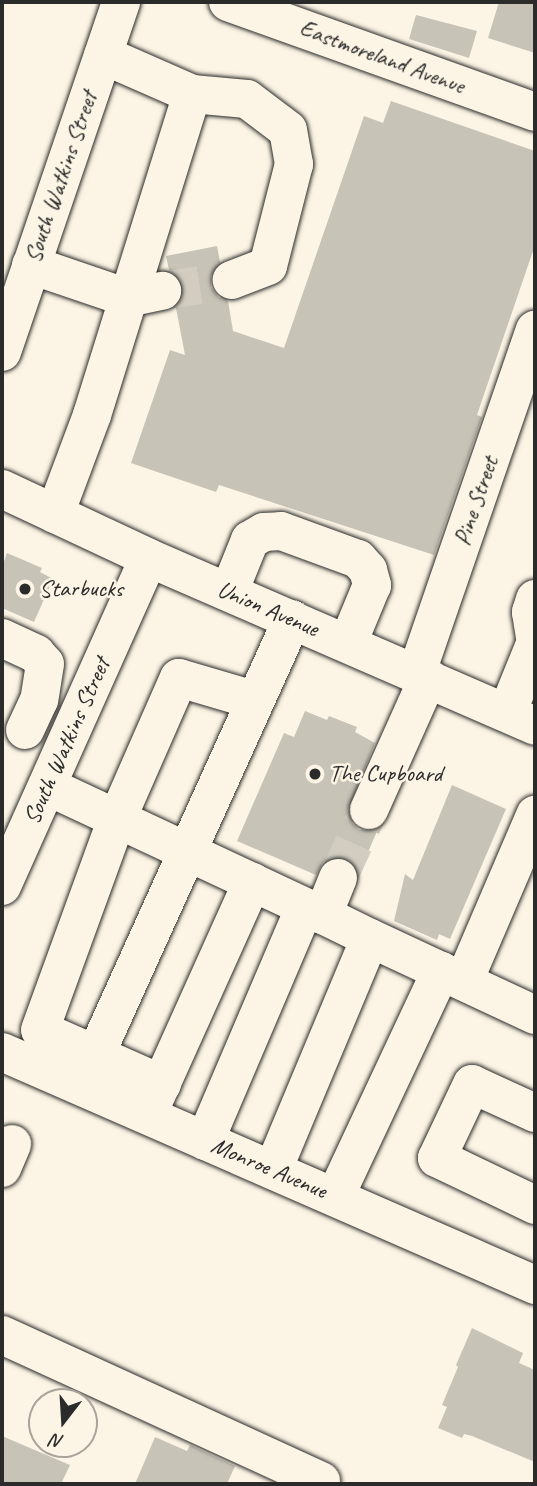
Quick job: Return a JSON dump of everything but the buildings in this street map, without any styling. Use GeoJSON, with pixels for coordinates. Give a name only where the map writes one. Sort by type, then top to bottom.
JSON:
{"type":"FeatureCollection","features":[{"type":"Feature","properties":{"kind":"street","name":"South Watkins Street"},"geometry":{"type":"LineString","coordinates":[[2,352],[121,2]]}},
{"type":"Feature","properties":{"kind":"street","name":"Eastmoreland Avenue"},"geometry":{"type":"LineString","coordinates":[[228,2],[535,112]]}},
{"type":"Feature","properties":{"kind":"street"},"geometry":{"type":"LineString","coordinates":[[103,55],[192,94],[247,99],[288,130],[293,164],[268,265],[232,280]]}},
{"type":"Feature","properties":{"kind":"street"},"geometry":{"type":"LineString","coordinates":[[55,514],[92,415],[145,295],[192,94]]}},
{"type":"Feature","properties":{"kind":"street"},"geometry":{"type":"LineString","coordinates":[[31,265],[145,295]]}},
{"type":"Feature","properties":{"kind":"street","name":"Pine Street"},"geometry":{"type":"LineString","coordinates":[[369,810],[422,675],[535,330]]}},
{"type":"Feature","properties":{"kind":"street","name":"Union Avenue"},"geometry":{"type":"LineString","coordinates":[[2,489],[149,558],[521,719]]}},
{"type":"Feature","properties":{"kind":"street"},"geometry":{"type":"LineString","coordinates":[[229,592],[250,540],[264,532],[281,531],[358,559],[368,570],[372,585],[348,643]]}},
{"type":"Feature","properties":{"kind":"street","name":"South Watkins Street"},"geometry":{"type":"LineString","coordinates":[[2,886],[149,558]]}},
{"type":"Feature","properties":{"kind":"street"},"geometry":{"type":"LineString","coordinates":[[535,600],[531,612],[535,637]]}},
{"type":"Feature","properties":{"kind":"street"},"geometry":{"type":"LineString","coordinates":[[96,1054],[292,619]]}},
{"type":"Feature","properties":{"kind":"street"},"geometry":{"type":"LineString","coordinates":[[2,638],[36,654],[45,664],[39,700],[14,724],[64,747]]}},
{"type":"Feature","properties":{"kind":"street"},"geometry":{"type":"LineString","coordinates":[[521,719],[535,643]]}},
{"type":"Feature","properties":{"kind":"street"},"geometry":{"type":"LineString","coordinates":[[252,882],[155,1100],[96,1054],[40,1030],[117,819],[179,678],[254,699]]}},
{"type":"Feature","properties":{"kind":"street"},"geometry":{"type":"LineString","coordinates":[[47,786],[535,1014]]}},
{"type":"Feature","properties":{"kind":"street"},"geometry":{"type":"LineString","coordinates":[[335,1197],[533,821]]}},
{"type":"Feature","properties":{"kind":"street"},"geometry":{"type":"LineString","coordinates":[[205,1141],[314,911],[338,878]]}},
{"type":"Feature","properties":{"kind":"street"},"geometry":{"type":"LineString","coordinates":[[273,1170],[370,938]]}},
{"type":"Feature","properties":{"kind":"street","name":"Monroe Avenue"},"geometry":{"type":"LineString","coordinates":[[2,1052],[155,1100],[205,1141],[535,1285]]}},
{"type":"Feature","properties":{"kind":"street"},"geometry":{"type":"LineString","coordinates":[[535,1113],[472,1084],[437,1158],[535,1205]]}},
{"type":"Feature","properties":{"kind":"street"},"geometry":{"type":"LineString","coordinates":[[2,1335],[321,1480]]}},
{"type":"Feature","properties":{"kind":"tunnel"},"geometry":{"type":"LineString","coordinates":[[162,291],[232,280]]}},
{"type":"Feature","properties":{"kind":"tunnel"},"geometry":{"type":"LineString","coordinates":[[338,878],[369,810]]}},
{"type":"Feature","properties":{"kind":"place","name":"Starbucks"},"geometry":{"type":"Point","coordinates":[25,589]}},
{"type":"Feature","properties":{"kind":"place","name":"The Cupboard"},"geometry":{"type":"Point","coordinates":[315,774]}}]}
